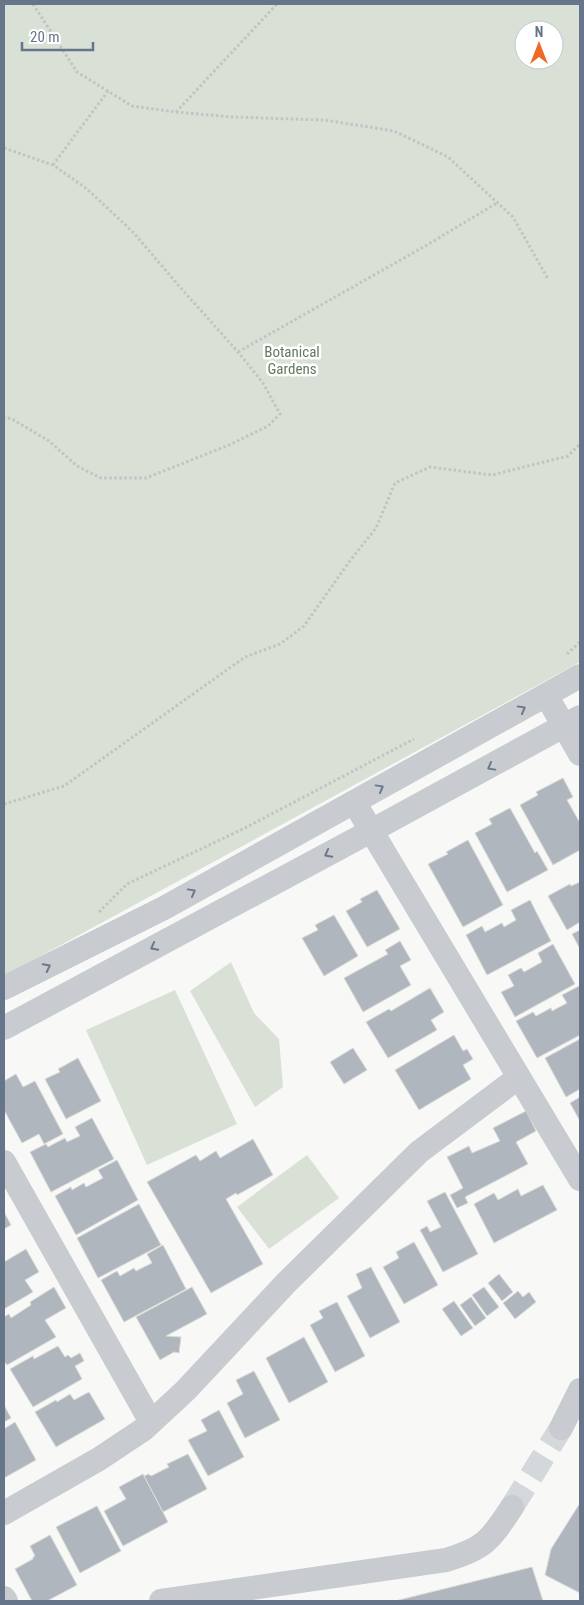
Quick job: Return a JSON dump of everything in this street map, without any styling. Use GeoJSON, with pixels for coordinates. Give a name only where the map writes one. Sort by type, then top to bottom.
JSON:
{"type":"FeatureCollection","features":[{"type":"Feature","properties":{"kind":"street"},"geometry":{"type":"LineString","coordinates":[[4,988],[164,908],[580,676]]}},
{"type":"Feature","properties":{"kind":"street"},"geometry":{"type":"LineString","coordinates":[[546,695],[572,722],[580,754]]}},
{"type":"Feature","properties":{"kind":"street"},"geometry":{"type":"LineString","coordinates":[[4,1028],[372,832],[572,722]]}},
{"type":"Feature","properties":{"kind":"street"},"geometry":{"type":"LineString","coordinates":[[354,802],[580,1179]]}},
{"type":"Feature","properties":{"kind":"street"},"geometry":{"type":"LineString","coordinates":[[4,1513],[99,1459],[144,1429],[185,1391],[286,1283],[418,1152],[519,1077]]}},
{"type":"Feature","properties":{"kind":"street"},"geometry":{"type":"LineString","coordinates":[[4,1162],[151,1422]]}},
{"type":"Feature","properties":{"kind":"street"},"geometry":{"type":"LineString","coordinates":[[560,1428],[580,1390]]}},
{"type":"Feature","properties":{"kind":"street"},"geometry":{"type":"LineString","coordinates":[[162,1601],[446,1560],[476,1549],[491,1538],[512,1507]]}},
{"type":"Feature","properties":{"kind":"path"},"geometry":{"type":"LineString","coordinates":[[33,4],[77,72],[132,106],[232,117],[324,120],[394,131],[448,157],[513,217],[548,279]]}},
{"type":"Feature","properties":{"kind":"path"},"geometry":{"type":"LineString","coordinates":[[176,112],[277,4]]}},
{"type":"Feature","properties":{"kind":"path"},"geometry":{"type":"LineString","coordinates":[[53,165],[108,92]]}},
{"type":"Feature","properties":{"kind":"path"},"geometry":{"type":"LineString","coordinates":[[4,148],[53,165],[87,189],[133,232],[238,352],[263,383],[280,414],[268,426],[229,445],[146,478],[101,478],[77,466],[49,441],[12,419],[4,417]]}},
{"type":"Feature","properties":{"kind":"path"},"geometry":{"type":"LineString","coordinates":[[238,352],[427,245],[497,202]]}},
{"type":"Feature","properties":{"kind":"path"},"geometry":{"type":"LineString","coordinates":[[4,804],[64,786],[245,657],[280,644],[304,626],[349,562],[376,528],[395,483],[430,467],[492,475],[568,456],[580,444]]}},
{"type":"Feature","properties":{"kind":"path"},"geometry":{"type":"LineString","coordinates":[[562,660],[580,642]]}},
{"type":"Feature","properties":{"kind":"path"},"geometry":{"type":"LineString","coordinates":[[98,914],[127,884],[245,828],[419,736]]}},
{"type":"Feature","properties":{"kind":"green space","name":"Botanical Gardens"},"geometry":{"type":"Polygon","coordinates":[[[4,4],[580,4],[580,662],[4,976],[4,4]]]}},
{"type":"Feature","properties":{"kind":"green space"},"geometry":{"type":"Polygon","coordinates":[[[231,962],[254,1013],[279,1039],[283,1087],[255,1107],[190,991],[231,962]]]}},
{"type":"Feature","properties":{"kind":"green space"},"geometry":{"type":"Polygon","coordinates":[[[175,990],[237,1124],[147,1165],[86,1030],[175,990]]]}},
{"type":"Feature","properties":{"kind":"green space"},"geometry":{"type":"Polygon","coordinates":[[[307,1155],[339,1198],[269,1249],[237,1207],[307,1155]]]}},
{"type":"Feature","properties":{"kind":"building"},"geometry":{"type":"Polygon","coordinates":[[[563,778],[573,797],[567,800],[580,823],[580,850],[553,865],[520,805],[538,795],[536,792],[563,778]]]}},
{"type":"Feature","properties":{"kind":"building"},"geometry":{"type":"Polygon","coordinates":[[[510,808],[535,853],[537,851],[548,870],[507,892],[475,833],[492,824],[489,819],[510,808]]]}},
{"type":"Feature","properties":{"kind":"building"},"geometry":{"type":"Polygon","coordinates":[[[468,840],[503,905],[463,927],[428,864],[448,854],[446,852],[468,840]]]}},
{"type":"Feature","properties":{"kind":"building"},"geometry":{"type":"Polygon","coordinates":[[[580,882],[580,922],[567,930],[548,896],[570,884],[571,886],[580,882]]]}},
{"type":"Feature","properties":{"kind":"building"},"geometry":{"type":"Polygon","coordinates":[[[377,890],[400,929],[367,947],[346,911],[362,902],[360,899],[377,890]]]}},
{"type":"Feature","properties":{"kind":"building"},"geometry":{"type":"Polygon","coordinates":[[[530,900],[551,941],[487,975],[466,935],[482,926],[485,932],[502,923],[504,927],[516,920],[511,910],[530,900]]]}},
{"type":"Feature","properties":{"kind":"building"},"geometry":{"type":"Polygon","coordinates":[[[334,915],[358,956],[324,976],[302,938],[318,930],[315,925],[334,915]]]}},
{"type":"Feature","properties":{"kind":"building"},"geometry":{"type":"Polygon","coordinates":[[[580,930],[580,949],[572,934],[580,930]]]}},
{"type":"Feature","properties":{"kind":"building"},"geometry":{"type":"Polygon","coordinates":[[[400,941],[411,960],[400,966],[411,985],[363,1012],[344,978],[388,954],[385,950],[400,941]]]}},
{"type":"Feature","properties":{"kind":"building"},"geometry":{"type":"Polygon","coordinates":[[[553,944],[575,984],[515,1017],[501,992],[514,986],[508,975],[521,968],[524,972],[542,962],[538,953],[553,944]]]}},
{"type":"Feature","properties":{"kind":"building"},"geometry":{"type":"Polygon","coordinates":[[[579,986],[580,1035],[537,1058],[516,1021],[533,1012],[536,1016],[551,1008],[552,1011],[567,1003],[562,995],[579,986]]]}},
{"type":"Feature","properties":{"kind":"building"},"geometry":{"type":"Polygon","coordinates":[[[430,988],[444,1012],[431,1020],[437,1030],[388,1058],[366,1022],[389,1009],[391,1011],[430,988]]]}},
{"type":"Feature","properties":{"kind":"building"},"geometry":{"type":"Polygon","coordinates":[[[454,1035],[463,1051],[467,1049],[473,1059],[463,1065],[471,1079],[419,1110],[395,1070],[454,1035]]]}},
{"type":"Feature","properties":{"kind":"building"},"geometry":{"type":"Polygon","coordinates":[[[580,1039],[580,1089],[566,1097],[545,1058],[580,1039]]]}},
{"type":"Feature","properties":{"kind":"building"},"geometry":{"type":"Polygon","coordinates":[[[353,1048],[367,1070],[344,1084],[330,1062],[353,1048]]]}},
{"type":"Feature","properties":{"kind":"building"},"geometry":{"type":"Polygon","coordinates":[[[78,1058],[101,1101],[66,1119],[45,1079],[60,1072],[58,1069],[78,1058]]]}},
{"type":"Feature","properties":{"kind":"building"},"geometry":{"type":"Polygon","coordinates":[[[16,1074],[23,1087],[35,1081],[63,1134],[44,1144],[39,1134],[22,1143],[4,1110],[4,1081],[16,1074]]]}},
{"type":"Feature","properties":{"kind":"building"},"geometry":{"type":"Polygon","coordinates":[[[580,1097],[580,1121],[570,1103],[580,1097]]]}},
{"type":"Feature","properties":{"kind":"building"},"geometry":{"type":"Polygon","coordinates":[[[526,1111],[536,1131],[516,1142],[528,1164],[465,1197],[468,1203],[457,1208],[450,1195],[463,1188],[447,1157],[469,1146],[472,1153],[500,1141],[493,1128],[526,1111]]]}},
{"type":"Feature","properties":{"kind":"building"},"geometry":{"type":"Polygon","coordinates":[[[92,1118],[114,1159],[51,1192],[30,1152],[46,1144],[48,1147],[65,1138],[67,1142],[80,1136],[75,1127],[92,1118]]]}},
{"type":"Feature","properties":{"kind":"building"},"geometry":{"type":"Polygon","coordinates":[[[253,1139],[273,1175],[226,1199],[263,1264],[211,1293],[147,1182],[196,1155],[200,1161],[216,1151],[220,1158],[253,1139]]]}},
{"type":"Feature","properties":{"kind":"building"},"geometry":{"type":"Polygon","coordinates":[[[117,1160],[138,1200],[76,1235],[55,1196],[71,1187],[72,1190],[84,1183],[86,1187],[103,1178],[98,1170],[117,1160]]]}},
{"type":"Feature","properties":{"kind":"building"},"geometry":{"type":"Polygon","coordinates":[[[543,1185],[557,1210],[494,1243],[474,1204],[494,1193],[498,1200],[518,1189],[521,1196],[543,1185]]]}},
{"type":"Feature","properties":{"kind":"building"},"geometry":{"type":"Polygon","coordinates":[[[445,1192],[478,1254],[443,1272],[420,1230],[427,1226],[430,1232],[441,1227],[427,1201],[445,1192]]]}},
{"type":"Feature","properties":{"kind":"building"},"geometry":{"type":"Polygon","coordinates":[[[139,1204],[161,1245],[98,1278],[77,1238],[139,1204]]]}},
{"type":"Feature","properties":{"kind":"building"},"geometry":{"type":"Polygon","coordinates":[[[4,1212],[11,1225],[4,1229],[4,1212]]]}},
{"type":"Feature","properties":{"kind":"building"},"geometry":{"type":"Polygon","coordinates":[[[414,1242],[438,1285],[404,1304],[383,1267],[399,1258],[396,1252],[414,1242]]]}},
{"type":"Feature","properties":{"kind":"building"},"geometry":{"type":"Polygon","coordinates":[[[163,1245],[186,1289],[124,1322],[101,1280],[117,1271],[120,1276],[134,1268],[136,1271],[152,1263],[147,1254],[163,1245]]]}},
{"type":"Feature","properties":{"kind":"building"},"geometry":{"type":"Polygon","coordinates":[[[26,1249],[39,1272],[25,1280],[33,1292],[4,1309],[4,1262],[26,1249]]]}},
{"type":"Feature","properties":{"kind":"building"},"geometry":{"type":"Polygon","coordinates":[[[371,1267],[400,1322],[370,1338],[347,1296],[362,1288],[356,1274],[371,1267]]]}},
{"type":"Feature","properties":{"kind":"building"},"geometry":{"type":"Polygon","coordinates":[[[499,1274],[513,1292],[502,1301],[488,1283],[499,1274]]]}},
{"type":"Feature","properties":{"kind":"building"},"geometry":{"type":"Polygon","coordinates":[[[54,1287],[66,1308],[45,1320],[56,1337],[7,1365],[4,1361],[4,1317],[9,1314],[11,1318],[31,1305],[30,1302],[54,1287]]]}},
{"type":"Feature","properties":{"kind":"building"},"geometry":{"type":"Polygon","coordinates":[[[192,1287],[207,1314],[166,1336],[181,1337],[179,1353],[174,1352],[160,1360],[136,1317],[192,1287]]]}},
{"type":"Feature","properties":{"kind":"building"},"geometry":{"type":"Polygon","coordinates":[[[484,1287],[499,1307],[487,1316],[472,1295],[484,1287]]]}},
{"type":"Feature","properties":{"kind":"building"},"geometry":{"type":"Polygon","coordinates":[[[518,1291],[523,1297],[529,1292],[536,1302],[515,1319],[503,1303],[518,1291]]]}},
{"type":"Feature","properties":{"kind":"building"},"geometry":{"type":"Polygon","coordinates":[[[471,1297],[486,1318],[475,1326],[460,1305],[471,1297]]]}},
{"type":"Feature","properties":{"kind":"building"},"geometry":{"type":"Polygon","coordinates":[[[454,1301],[473,1328],[461,1336],[442,1309],[454,1301]]]}},
{"type":"Feature","properties":{"kind":"building"},"geometry":{"type":"Polygon","coordinates":[[[337,1302],[365,1356],[335,1372],[310,1325],[323,1318],[319,1311],[337,1302]]]}},
{"type":"Feature","properties":{"kind":"building"},"geometry":{"type":"Polygon","coordinates":[[[304,1337],[328,1382],[289,1403],[266,1358],[304,1337]]]}},
{"type":"Feature","properties":{"kind":"building"},"geometry":{"type":"Polygon","coordinates":[[[58,1346],[65,1357],[68,1355],[71,1358],[80,1353],[84,1361],[75,1366],[82,1379],[33,1407],[10,1369],[33,1356],[34,1359],[58,1346]]]}},
{"type":"Feature","properties":{"kind":"building"},"geometry":{"type":"Polygon","coordinates":[[[254,1371],[280,1420],[245,1438],[227,1403],[243,1394],[236,1380],[254,1371]]]}},
{"type":"Feature","properties":{"kind":"building"},"geometry":{"type":"Polygon","coordinates":[[[89,1392],[105,1419],[56,1447],[35,1412],[70,1394],[74,1400],[89,1392]]]}},
{"type":"Feature","properties":{"kind":"building"},"geometry":{"type":"Polygon","coordinates":[[[4,1405],[11,1418],[4,1422],[4,1405]]]}},
{"type":"Feature","properties":{"kind":"building"},"geometry":{"type":"Polygon","coordinates":[[[219,1410],[244,1457],[208,1476],[188,1440],[207,1431],[201,1420],[219,1410]]]}},
{"type":"Feature","properties":{"kind":"building"},"geometry":{"type":"Polygon","coordinates":[[[15,1422],[36,1460],[4,1478],[4,1429],[15,1422]]]}},
{"type":"Feature","properties":{"kind":"building"},"geometry":{"type":"Polygon","coordinates":[[[188,1454],[207,1489],[163,1512],[144,1476],[149,1474],[151,1476],[169,1467],[167,1464],[188,1454]]]}},
{"type":"Feature","properties":{"kind":"building"},"geometry":{"type":"Polygon","coordinates":[[[143,1474],[168,1522],[123,1546],[104,1511],[126,1499],[119,1487],[143,1474]]]}},
{"type":"Feature","properties":{"kind":"building"},"geometry":{"type":"Polygon","coordinates":[[[580,1503],[580,1593],[545,1575],[551,1549],[580,1503]]]}},
{"type":"Feature","properties":{"kind":"building"},"geometry":{"type":"Polygon","coordinates":[[[97,1506],[121,1551],[80,1573],[56,1527],[97,1506]]]}},
{"type":"Feature","properties":{"kind":"building"},"geometry":{"type":"Polygon","coordinates":[[[50,1535],[77,1585],[47,1601],[32,1601],[15,1569],[35,1556],[30,1546],[50,1535]]]}},
{"type":"Feature","properties":{"kind":"building"},"geometry":{"type":"Polygon","coordinates":[[[532,1567],[543,1601],[395,1601],[532,1567]]]}},
{"type":"Feature","properties":{"kind":"tunnel"},"geometry":{"type":"LineString","coordinates":[[512,1507],[561,1428]]}}]}
